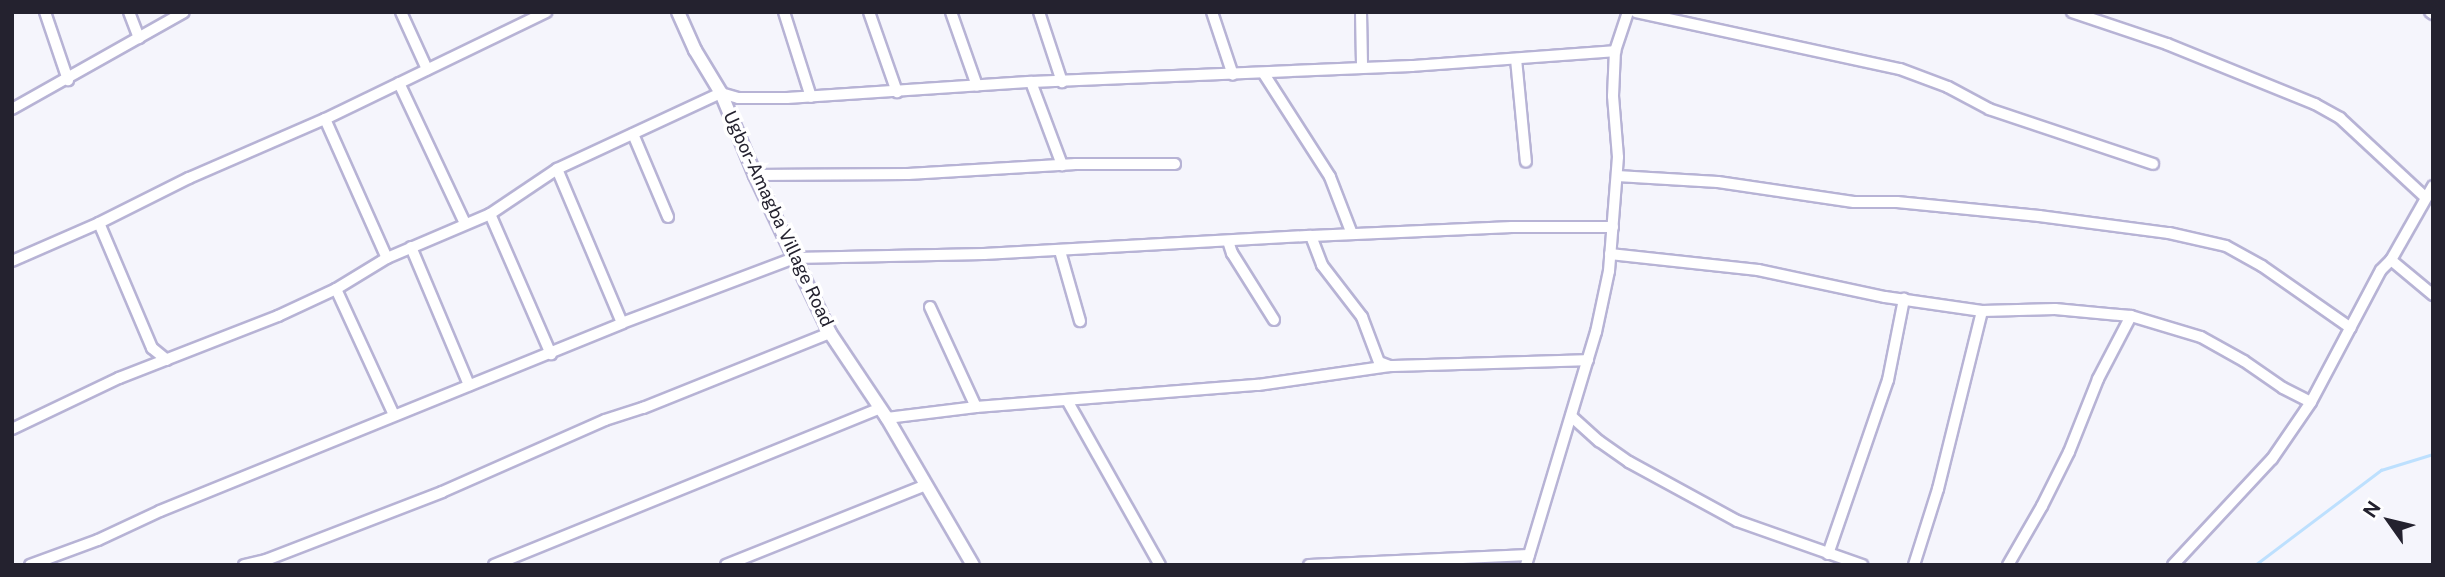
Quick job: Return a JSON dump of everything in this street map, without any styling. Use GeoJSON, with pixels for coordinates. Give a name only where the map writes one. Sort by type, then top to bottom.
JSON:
{"type":"FeatureCollection","features":[{"type":"Feature","properties":{"kind":"street"},"geometry":{"type":"LineString","coordinates":[[45,12],[68,80]]}},
{"type":"Feature","properties":{"kind":"street"},"geometry":{"type":"LineString","coordinates":[[128,12],[139,38]]}},
{"type":"Feature","properties":{"kind":"street"},"geometry":{"type":"LineString","coordinates":[[12,109],[68,80],[184,12]]}},
{"type":"Feature","properties":{"kind":"street"},"geometry":{"type":"LineString","coordinates":[[401,12],[427,69]]}},
{"type":"Feature","properties":{"kind":"street"},"geometry":{"type":"LineString","coordinates":[[12,261],[99,223],[188,178],[325,119],[546,12]]}},
{"type":"Feature","properties":{"kind":"street","name":"Ugbor-Amagba Village Road"},"geometry":{"type":"LineString","coordinates":[[678,12],[695,50],[721,93],[755,175],[830,333],[883,413],[973,565]]}},
{"type":"Feature","properties":{"kind":"street"},"geometry":{"type":"LineString","coordinates":[[784,12],[811,97]]}},
{"type":"Feature","properties":{"kind":"street"},"geometry":{"type":"LineString","coordinates":[[869,12],[897,92]]}},
{"type":"Feature","properties":{"kind":"street"},"geometry":{"type":"LineString","coordinates":[[951,12],[977,86]]}},
{"type":"Feature","properties":{"kind":"street"},"geometry":{"type":"LineString","coordinates":[[1039,12],[1062,82]]}},
{"type":"Feature","properties":{"kind":"street"},"geometry":{"type":"LineString","coordinates":[[1212,12],[1233,75]]}},
{"type":"Feature","properties":{"kind":"street"},"geometry":{"type":"LineString","coordinates":[[1361,12],[1362,66]]}},
{"type":"Feature","properties":{"kind":"street"},"geometry":{"type":"LineString","coordinates":[[1309,565],[1527,560],[1588,360],[1610,254],[1617,176],[1613,96],[1615,51],[1628,12]]}},
{"type":"Feature","properties":{"kind":"street"},"geometry":{"type":"LineString","coordinates":[[1636,12],[1900,69],[1989,109],[2153,164]]}},
{"type":"Feature","properties":{"kind":"street"},"geometry":{"type":"LineString","coordinates":[[2072,12],[2167,44],[2315,104],[2340,118],[2426,197]]}},
{"type":"Feature","properties":{"kind":"street"},"geometry":{"type":"LineString","coordinates":[[12,429],[119,378],[278,316],[336,289],[387,258],[490,214],[557,169],[721,93],[738,99],[811,97],[1031,82],[1412,66],[1615,51]]}},
{"type":"Feature","properties":{"kind":"street"},"geometry":{"type":"LineString","coordinates":[[1516,59],[1527,162]]}},
{"type":"Feature","properties":{"kind":"street"},"geometry":{"type":"LineString","coordinates":[[1264,74],[1330,177],[1352,234]]}},
{"type":"Feature","properties":{"kind":"street"},"geometry":{"type":"LineString","coordinates":[[399,82],[465,223]]}},
{"type":"Feature","properties":{"kind":"street"},"geometry":{"type":"LineString","coordinates":[[1031,82],[1062,165]]}},
{"type":"Feature","properties":{"kind":"street"},"geometry":{"type":"LineString","coordinates":[[325,119],[387,258]]}},
{"type":"Feature","properties":{"kind":"street"},"geometry":{"type":"LineString","coordinates":[[633,134],[668,217]]}},
{"type":"Feature","properties":{"kind":"street"},"geometry":{"type":"LineString","coordinates":[[755,175],[908,174],[1062,165],[1175,164]]}},
{"type":"Feature","properties":{"kind":"street"},"geometry":{"type":"LineString","coordinates":[[557,169],[622,323]]}},
{"type":"Feature","properties":{"kind":"street"},"geometry":{"type":"LineString","coordinates":[[1617,176],[1718,182],[1854,202],[1897,202],[2039,216],[2169,233],[2226,246],[2262,265],[2351,328]]}},
{"type":"Feature","properties":{"kind":"street"},"geometry":{"type":"LineString","coordinates":[[2173,565],[2272,459],[2311,402],[2381,270],[2392,260],[2433,186]]}},
{"type":"Feature","properties":{"kind":"street"},"geometry":{"type":"LineString","coordinates":[[490,214],[551,354]]}},
{"type":"Feature","properties":{"kind":"street"},"geometry":{"type":"LineString","coordinates":[[99,223],[152,348],[167,360]]}},
{"type":"Feature","properties":{"kind":"street"},"geometry":{"type":"LineString","coordinates":[[30,565],[98,540],[470,384],[794,258],[1060,251],[1352,234],[1613,226]]}},
{"type":"Feature","properties":{"kind":"street"},"geometry":{"type":"LineString","coordinates":[[1311,236],[1322,265],[1362,317],[1379,362],[1390,366]]}},
{"type":"Feature","properties":{"kind":"street"},"geometry":{"type":"LineString","coordinates":[[1228,241],[1232,253],[1274,320]]}},
{"type":"Feature","properties":{"kind":"street"},"geometry":{"type":"LineString","coordinates":[[411,247],[470,384]]}},
{"type":"Feature","properties":{"kind":"street"},"geometry":{"type":"LineString","coordinates":[[1060,251],[1080,321]]}},
{"type":"Feature","properties":{"kind":"street"},"geometry":{"type":"LineString","coordinates":[[1610,254],[1758,270],[1904,299],[1982,311],[2055,309],[2131,316],[2201,337],[2244,361],[2283,388],[2311,402]]}},
{"type":"Feature","properties":{"kind":"street"},"geometry":{"type":"LineString","coordinates":[[2392,260],[2433,295]]}},
{"type":"Feature","properties":{"kind":"street"},"geometry":{"type":"LineString","coordinates":[[336,289],[394,415]]}},
{"type":"Feature","properties":{"kind":"street"},"geometry":{"type":"LineString","coordinates":[[1828,554],[1888,380],[1904,299]]}},
{"type":"Feature","properties":{"kind":"street"},"geometry":{"type":"LineString","coordinates":[[930,307],[976,407]]}},
{"type":"Feature","properties":{"kind":"street"},"geometry":{"type":"LineString","coordinates":[[1913,565],[1938,489],[1982,311]]}},
{"type":"Feature","properties":{"kind":"street"},"geometry":{"type":"LineString","coordinates":[[2007,565],[2069,452],[2098,379],[2131,316]]}},
{"type":"Feature","properties":{"kind":"street"},"geometry":{"type":"LineString","coordinates":[[244,565],[266,560],[442,492],[605,420],[643,408],[830,333]]}},
{"type":"Feature","properties":{"kind":"street"},"geometry":{"type":"LineString","coordinates":[[494,565],[883,413],[1068,402],[1258,385],[1390,366],[1588,360]]}},
{"type":"Feature","properties":{"kind":"street"},"geometry":{"type":"LineString","coordinates":[[1068,402],[1160,565]]}},
{"type":"Feature","properties":{"kind":"street"},"geometry":{"type":"LineString","coordinates":[[1571,416],[1599,441],[1629,462],[1737,521],[1862,565]]}},
{"type":"Feature","properties":{"kind":"street"},"geometry":{"type":"LineString","coordinates":[[726,565],[924,486]]}},
{"type":"Feature","properties":{"kind":"waterway"},"geometry":{"type":"LineString","coordinates":[[2255,565],[2381,470],[2433,454]]}}]}
